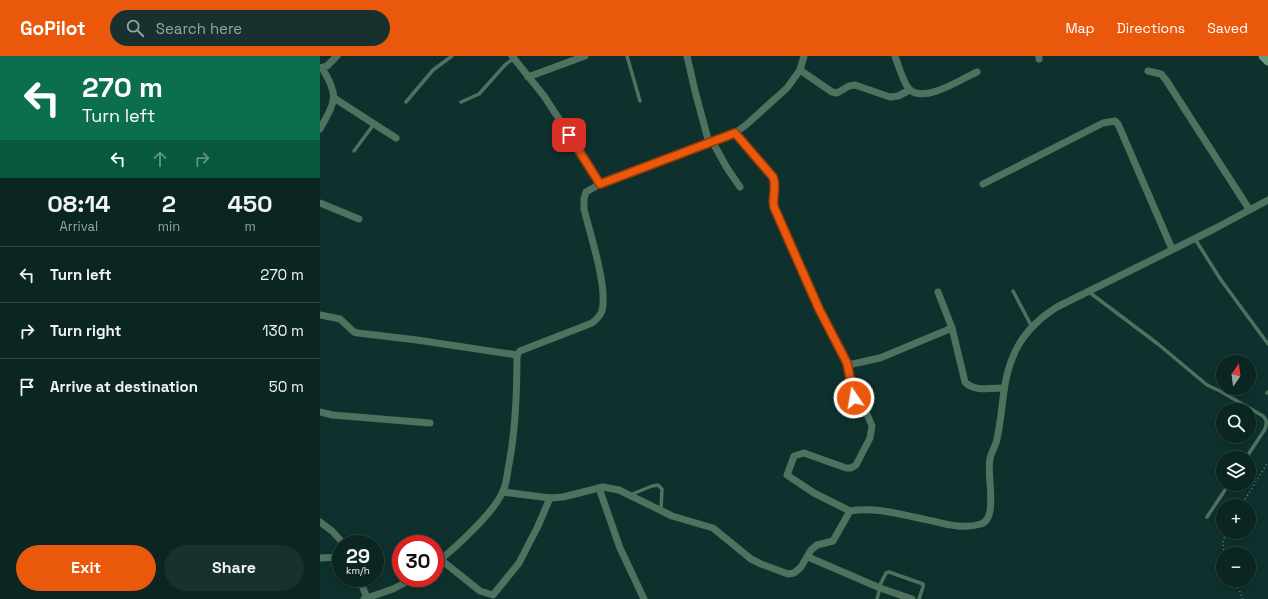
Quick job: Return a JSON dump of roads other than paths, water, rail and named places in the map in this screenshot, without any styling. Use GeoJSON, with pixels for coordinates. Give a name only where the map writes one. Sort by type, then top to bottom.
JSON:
{"type":"FeatureCollection","features":[{"type":"Feature","properties":{"kind":"main road"},"geometry":{"type":"LineString","coordinates":[[1263,56],[1268,61]]}},
{"type":"Feature","properties":{"kind":"street"},"geometry":{"type":"LineString","coordinates":[[320,128],[330,110],[334,98],[331,82],[321,68],[337,56]]}},
{"type":"Feature","properties":{"kind":"street"},"geometry":{"type":"LineString","coordinates":[[528,76],[585,56]]}},
{"type":"Feature","properties":{"kind":"street"},"geometry":{"type":"LineString","coordinates":[[687,56],[695,91],[711,142],[740,187]]}},
{"type":"Feature","properties":{"kind":"street"},"geometry":{"type":"LineString","coordinates":[[444,555],[476,526],[490,511],[503,492],[511,454],[516,416],[517,355],[520,351],[598,319],[602,311],[603,299],[601,282],[584,209],[586,192],[600,184],[735,133],[751,121],[787,88],[800,70],[804,56]]}},
{"type":"Feature","properties":{"kind":"street"},"geometry":{"type":"LineString","coordinates":[[895,56],[910,90],[918,94],[931,94],[976,72]]}},
{"type":"Feature","properties":{"kind":"street"},"geometry":{"type":"LineString","coordinates":[[513,58],[544,96],[600,184]]}},
{"type":"Feature","properties":{"kind":"street"},"geometry":{"type":"LineString","coordinates":[[800,70],[832,92],[837,93],[849,86],[855,85],[890,97],[898,96],[910,90]]}},
{"type":"Feature","properties":{"kind":"street"},"geometry":{"type":"LineString","coordinates":[[1148,71],[1161,74],[1166,80],[1249,209]]}},
{"type":"Feature","properties":{"kind":"street"},"geometry":{"type":"LineString","coordinates":[[334,98],[396,138]]}},
{"type":"Feature","properties":{"kind":"street"},"geometry":{"type":"LineString","coordinates":[[983,184],[1096,126],[1110,121],[1115,121],[1118,124],[1172,249]]}},
{"type":"Feature","properties":{"kind":"street"},"geometry":{"type":"LineString","coordinates":[[735,133],[773,177],[775,182],[772,201],[778,219],[819,309],[848,365],[854,398],[858,406],[867,414],[872,426],[870,438],[856,465],[851,468],[846,468],[804,453],[794,456],[787,475],[814,493],[850,511],[870,509],[962,527],[982,524],[989,517],[991,499],[990,459],[997,440],[1004,388],[1012,357],[1032,327],[1044,316],[1268,200]]}},
{"type":"Feature","properties":{"kind":"street"},"geometry":{"type":"LineString","coordinates":[[320,203],[359,219]]}},
{"type":"Feature","properties":{"kind":"street"},"geometry":{"type":"LineString","coordinates":[[938,292],[952,328],[962,370],[968,386],[973,388],[1004,388]]}},
{"type":"Feature","properties":{"kind":"street"},"geometry":{"type":"LineString","coordinates":[[320,315],[340,319],[354,332],[358,333],[517,355]]}},
{"type":"Feature","properties":{"kind":"street"},"geometry":{"type":"LineString","coordinates":[[848,365],[880,358],[952,328]]}},
{"type":"Feature","properties":{"kind":"street"},"geometry":{"type":"LineString","coordinates":[[320,412],[332,415],[430,423]]}},
{"type":"Feature","properties":{"kind":"street"},"geometry":{"type":"LineString","coordinates":[[503,492],[550,498],[562,497],[609,487],[672,516],[713,528],[751,559],[782,573],[794,573],[801,567],[811,550],[817,545],[833,541],[850,511]]}},
{"type":"Feature","properties":{"kind":"street"},"geometry":{"type":"LineString","coordinates":[[599,488],[620,548],[644,599]]}},
{"type":"Feature","properties":{"kind":"street"},"geometry":{"type":"LineString","coordinates":[[444,566],[480,591],[493,595],[519,563],[538,526],[550,498]]}},
{"type":"Feature","properties":{"kind":"street"},"geometry":{"type":"LineString","coordinates":[[320,522],[336,535]]}},
{"type":"Feature","properties":{"kind":"street"},"geometry":{"type":"LineString","coordinates":[[320,558],[332,557]]}},
{"type":"Feature","properties":{"kind":"street"},"geometry":{"type":"LineString","coordinates":[[808,557],[912,599]]}},
{"type":"Feature","properties":{"kind":"street"},"geometry":{"type":"LineString","coordinates":[[362,587],[365,599],[397,587]]}},
{"type":"Feature","properties":{"kind":"street"},"geometry":{"type":"LineString","coordinates":[[476,599],[480,591]]}},
{"type":"Feature","properties":{"kind":"lane"},"geometry":{"type":"LineString","coordinates":[[406,102],[433,70],[452,56]]}},
{"type":"Feature","properties":{"kind":"lane"},"geometry":{"type":"LineString","coordinates":[[627,56],[640,101]]}},
{"type":"Feature","properties":{"kind":"lane"},"geometry":{"type":"LineString","coordinates":[[461,102],[480,94],[513,58]]}},
{"type":"Feature","properties":{"kind":"lane"},"geometry":{"type":"LineString","coordinates":[[354,151],[374,124]]}},
{"type":"Feature","properties":{"kind":"lane"},"geometry":{"type":"LineString","coordinates":[[1195,239],[1221,280],[1268,344]]}},
{"type":"Feature","properties":{"kind":"lane"},"geometry":{"type":"LineString","coordinates":[[1013,291],[1032,327]]}},
{"type":"Feature","properties":{"kind":"lane"},"geometry":{"type":"LineString","coordinates":[[1089,292],[1158,344],[1207,385],[1263,416],[1266,419],[1267,424],[1250,451]]}},
{"type":"Feature","properties":{"kind":"lane"},"geometry":{"type":"LineString","coordinates":[[629,495],[658,485],[662,489],[661,511]]}},
{"type":"Feature","properties":{"kind":"lane"},"geometry":{"type":"LineString","coordinates":[[1207,517],[1224,491]]}},
{"type":"Feature","properties":{"kind":"lane"},"geometry":{"type":"LineString","coordinates":[[877,599],[886,573],[889,572],[923,584],[919,599]]}}]}
